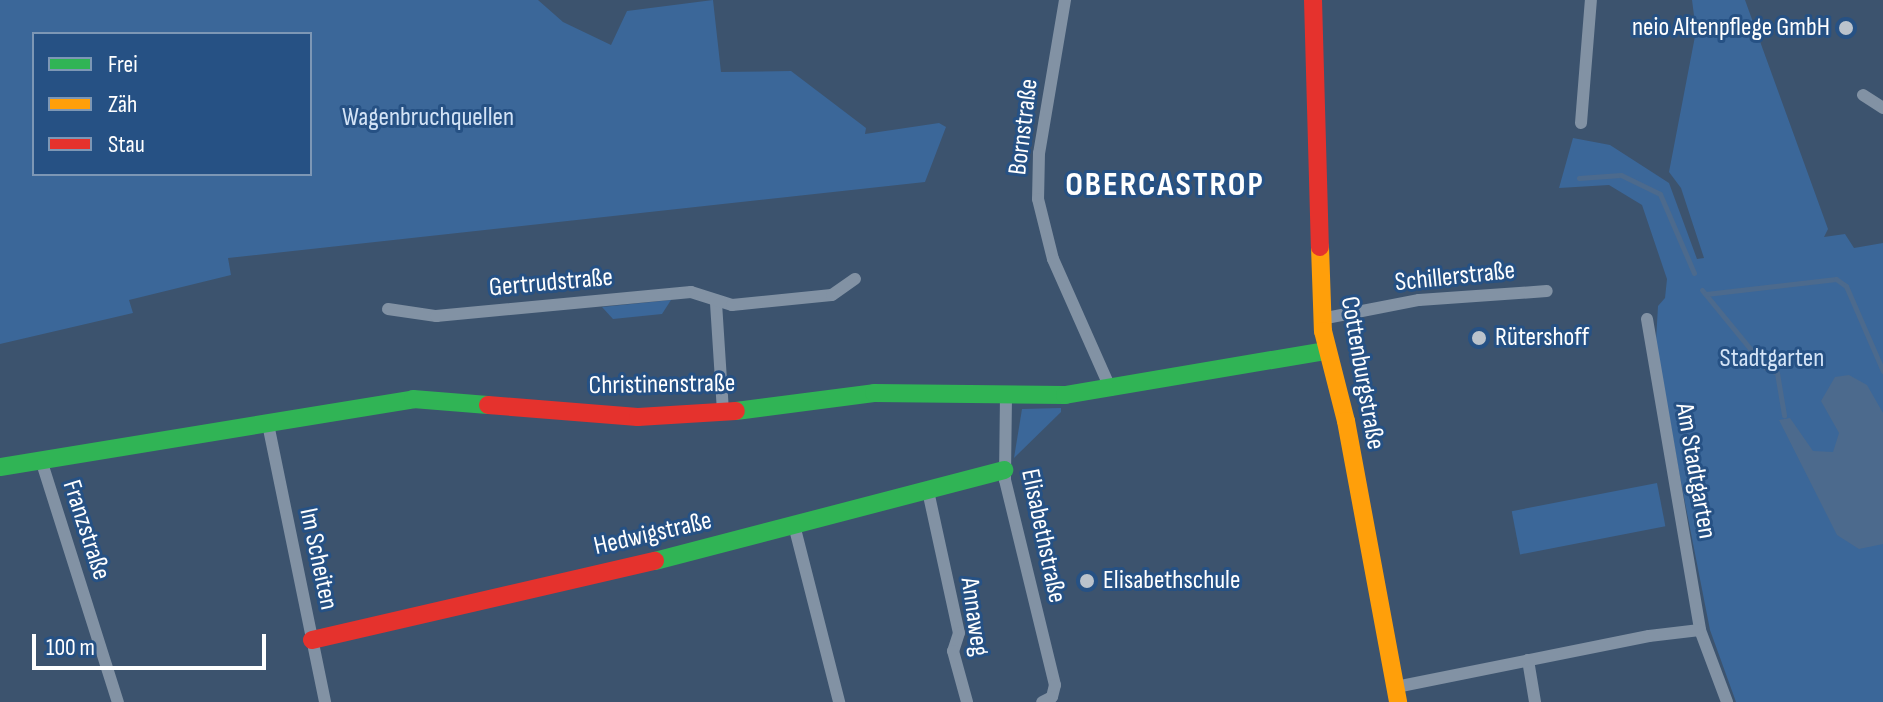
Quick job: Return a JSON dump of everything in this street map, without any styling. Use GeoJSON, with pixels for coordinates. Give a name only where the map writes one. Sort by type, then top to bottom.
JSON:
{"type":"FeatureCollection","features":[{"type":"Feature","properties":{"kind":"street","name":"Bornstraße"},"geometry":{"type":"LineString","coordinates":[[1065,0],[1039,153],[1038,199],[1053,259],[1111,390]]}},
{"type":"Feature","properties":{"kind":"street","name":"Cottenburgstraße"},"geometry":{"type":"LineString","coordinates":[[1313,0],[1321,319],[1326,351],[1346,421],[1397,695]]}},
{"type":"Feature","properties":{"kind":"street"},"geometry":{"type":"LineString","coordinates":[[1581,123],[1591,0]]}},
{"type":"Feature","properties":{"kind":"street"},"geometry":{"type":"LineString","coordinates":[[1863,95],[1883,108]]}},
{"type":"Feature","properties":{"kind":"street","name":"Gertrudstraße"},"geometry":{"type":"LineString","coordinates":[[388,309],[436,316],[691,292],[716,303],[832,295],[855,279]]}},
{"type":"Feature","properties":{"kind":"street","name":"Schillerstraße"},"geometry":{"type":"LineString","coordinates":[[1321,319],[1419,300],[1547,291]]}},
{"type":"Feature","properties":{"kind":"street"},"geometry":{"type":"LineString","coordinates":[[716,303],[723,412]]}},
{"type":"Feature","properties":{"kind":"street","name":"Am Stadtgarten"},"geometry":{"type":"LineString","coordinates":[[1647,319],[1700,630],[1727,702]]}},
{"type":"Feature","properties":{"kind":"street","name":"Christinenstraße"},"geometry":{"type":"LineString","coordinates":[[0,467],[42,463],[427,398],[626,417],[723,412],[874,393],[1006,395],[1111,390],[1326,351]]}},
{"type":"Feature","properties":{"kind":"street","name":"Elisabethstraße"},"geometry":{"type":"LineString","coordinates":[[1006,395],[1004,470],[1055,685],[1052,697],[1042,702]]}},
{"type":"Feature","properties":{"kind":"street","name":"Im Scheiten"},"geometry":{"type":"LineString","coordinates":[[268,424],[325,702]]}},
{"type":"Feature","properties":{"kind":"street","name":"Franzstraße"},"geometry":{"type":"LineString","coordinates":[[42,463],[118,702]]}},
{"type":"Feature","properties":{"kind":"street","name":"Hedwigstraße"},"geometry":{"type":"LineString","coordinates":[[312,640],[794,525],[1004,470]]}},
{"type":"Feature","properties":{"kind":"street","name":"Annaweg"},"geometry":{"type":"LineString","coordinates":[[928,491],[959,633],[953,651],[967,702]]}},
{"type":"Feature","properties":{"kind":"street"},"geometry":{"type":"LineString","coordinates":[[794,525],[839,702]]}},
{"type":"Feature","properties":{"kind":"street"},"geometry":{"type":"LineString","coordinates":[[1397,695],[1528,660],[1700,630]]}},
{"type":"Feature","properties":{"kind":"street"},"geometry":{"type":"LineString","coordinates":[[1528,660],[1535,702]]}},
{"type":"Feature","properties":{"kind":"green space","name":"Wagenbruchquellen"},"geometry":{"type":"Polygon","coordinates":[[[0,0],[538,0],[563,22],[611,45],[627,11],[713,0],[721,72],[791,71],[866,128],[865,134],[939,123],[946,127],[925,182],[228,258],[231,275],[129,300],[133,313],[0,344],[0,0]]]}},
{"type":"Feature","properties":{"kind":"green space","name":"Stadtgarten"},"geometry":{"type":"Polygon","coordinates":[[[1692,0],[1745,0],[1828,229],[1824,237],[1845,234],[1854,248],[1883,243],[1883,702],[1736,702],[1710,630],[1678,467],[1656,341],[1658,306],[1665,298],[1667,279],[1642,205],[1609,185],[1559,188],[1573,138],[1610,145],[1669,183],[1697,259],[1704,258],[1681,188],[1669,172],[1696,31],[1692,0]]]}},
{"type":"Feature","properties":{"kind":"green space"},"geometry":{"type":"Polygon","coordinates":[[[671,300],[662,314],[613,319],[602,307],[671,300]]]}},
{"type":"Feature","properties":{"kind":"green space"},"geometry":{"type":"Polygon","coordinates":[[[1061,408],[1061,412],[1014,458],[1022,409],[1061,408]]]}},
{"type":"Feature","properties":{"kind":"green space"},"geometry":{"type":"Polygon","coordinates":[[[1657,483],[1665,526],[1520,554],[1512,511],[1657,483]]]}},
{"type":"Feature","properties":{"kind":"shaded area"},"geometry":{"type":"Polygon","coordinates":[[[1849,375],[1867,385],[1883,413],[1883,544],[1859,549],[1837,535],[1779,420],[1790,418],[1813,451],[1833,452],[1839,433],[1821,401],[1835,377],[1849,375]]]}},
{"type":"Feature","properties":{"kind":"waterway"},"geometry":{"type":"LineString","coordinates":[[1579,178],[1621,175],[1660,194],[1694,273]]}},
{"type":"Feature","properties":{"kind":"waterway"},"geometry":{"type":"LineString","coordinates":[[1706,294],[1836,279],[1846,286],[1883,371]]}},
{"type":"Feature","properties":{"kind":"waterway"},"geometry":{"type":"LineString","coordinates":[[1702,290],[1766,368],[1777,373],[1784,415]]}},
{"type":"Feature","properties":{"kind":"traffic: fast"},"geometry":{"type":"LineString","coordinates":[[736,411],[874,393],[1065,395],[1326,351]]}},
{"type":"Feature","properties":{"kind":"traffic: fast"},"geometry":{"type":"LineString","coordinates":[[0,467],[413,399],[488,405]]}},
{"type":"Feature","properties":{"kind":"traffic: fast"},"geometry":{"type":"LineString","coordinates":[[655,561],[1004,470]]}},
{"type":"Feature","properties":{"kind":"traffic: slow"},"geometry":{"type":"LineString","coordinates":[[1320,247],[1323,331],[1346,421],[1398,702]]}},
{"type":"Feature","properties":{"kind":"traffic: jam"},"geometry":{"type":"LineString","coordinates":[[1313,0],[1320,247]]}},
{"type":"Feature","properties":{"kind":"traffic: jam"},"geometry":{"type":"LineString","coordinates":[[488,405],[638,417],[736,411]]}},
{"type":"Feature","properties":{"kind":"traffic: jam"},"geometry":{"type":"LineString","coordinates":[[312,640],[655,561]]}},
{"type":"Feature","properties":{"kind":"place","name":"neio Altenpflege GmbH"},"geometry":{"type":"Point","coordinates":[1846,28]}},
{"type":"Feature","properties":{"kind":"place","name":"Rütershoff"},"geometry":{"type":"Point","coordinates":[1479,338]}},
{"type":"Feature","properties":{"kind":"place","name":"Elisabethschule"},"geometry":{"type":"Point","coordinates":[1087,581]}},
{"type":"Feature","properties":{"kind":"district","name":"OBERCASTROP"},"geometry":{"type":"Point","coordinates":[1165,185]}}]}
